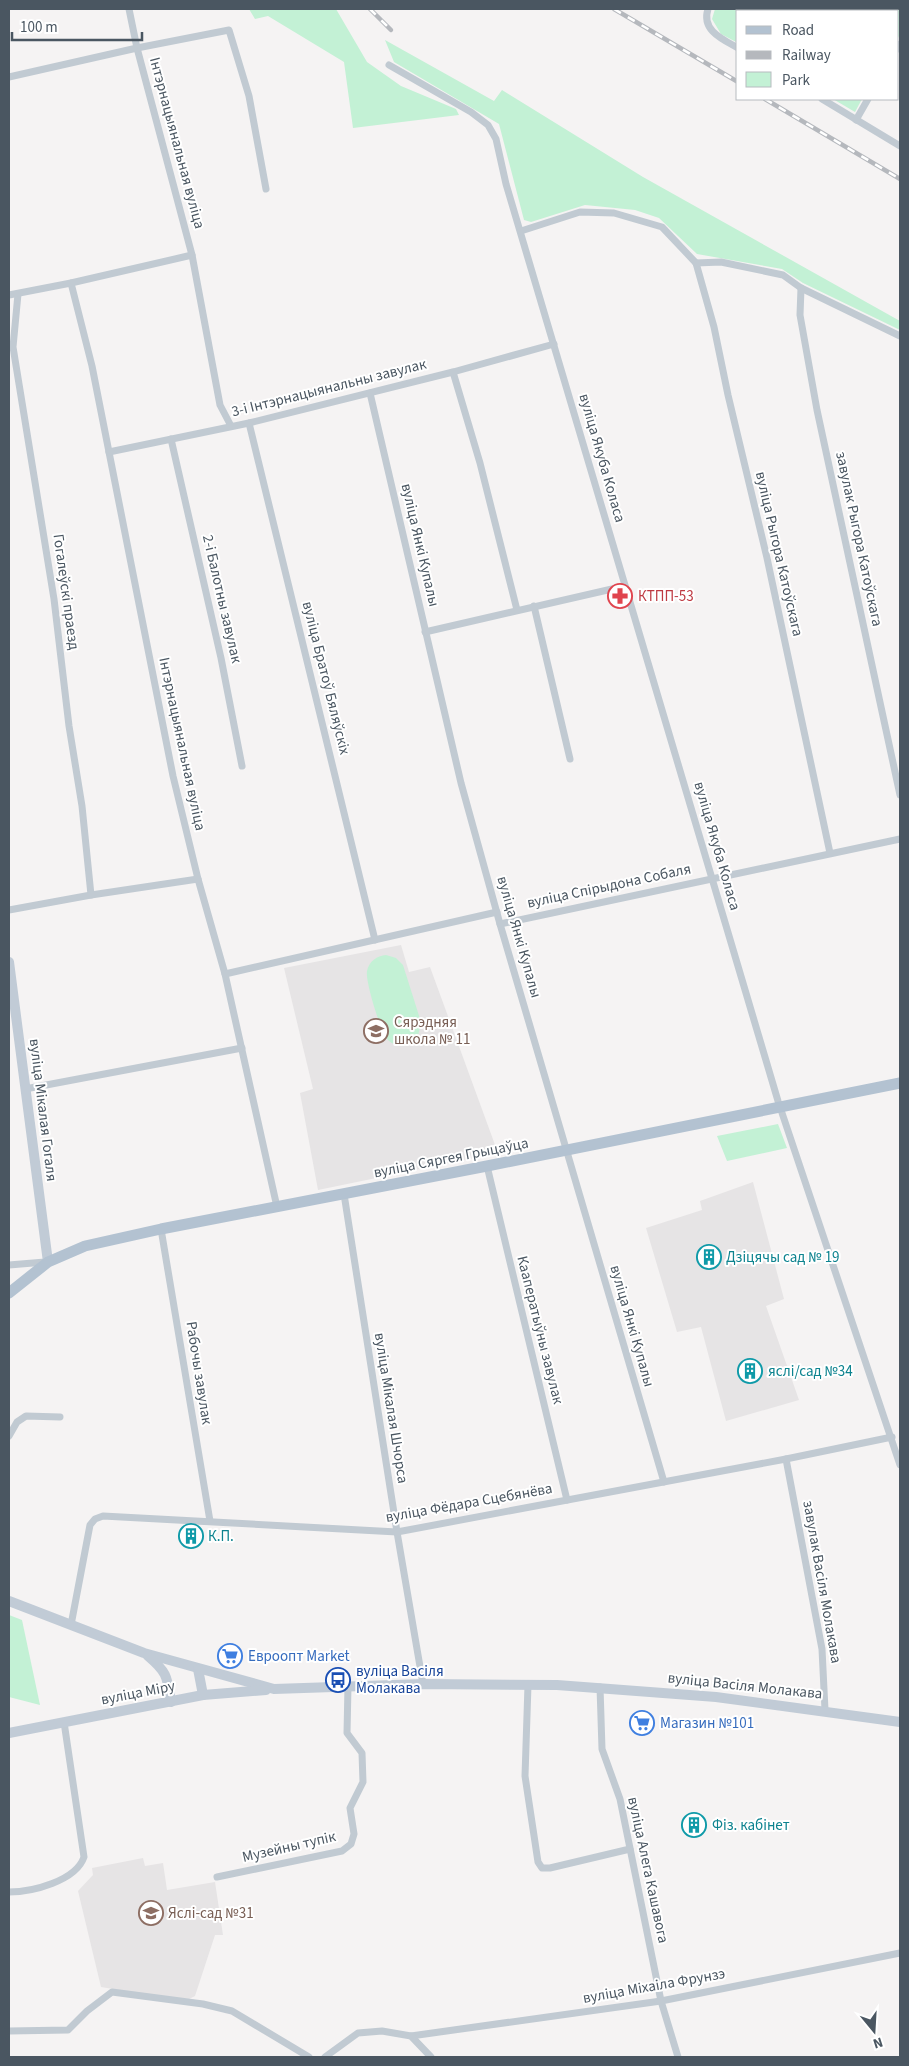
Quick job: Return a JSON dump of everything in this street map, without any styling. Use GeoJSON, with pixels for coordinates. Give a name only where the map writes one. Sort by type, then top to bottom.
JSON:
{"type":"FeatureCollection","features":[{"type":"Feature","properties":{"kind":"main road","name":"вуліца Сяргея Грыцаўца"},"geometry":{"type":"LineString","coordinates":[[48,1262],[85,1246],[161,1229],[900,1083]]}},
{"type":"Feature","properties":{"kind":"main road"},"geometry":{"type":"LineString","coordinates":[[9,1293],[48,1262]]}},
{"type":"Feature","properties":{"kind":"street","name":"Інтэрнацыянальная вуліца"},"geometry":{"type":"LineString","coordinates":[[129,9],[137,48],[192,255]]}},
{"type":"Feature","properties":{"kind":"street"},"geometry":{"type":"LineString","coordinates":[[708,9],[706,17],[710,28],[719,37],[736,47]]}},
{"type":"Feature","properties":{"kind":"street"},"geometry":{"type":"LineString","coordinates":[[9,77],[137,48],[229,30],[249,96],[266,189]]}},
{"type":"Feature","properties":{"kind":"street","name":"вуліца Якуба Коласа"},"geometry":{"type":"LineString","coordinates":[[389,65],[471,112],[488,125],[496,139],[554,344],[780,1107],[900,1465]]}},
{"type":"Feature","properties":{"kind":"street"},"geometry":{"type":"LineString","coordinates":[[824,100],[900,146]]}},
{"type":"Feature","properties":{"kind":"street"},"geometry":{"type":"LineString","coordinates":[[856,120],[867,100]]}},
{"type":"Feature","properties":{"kind":"street"},"geometry":{"type":"LineString","coordinates":[[521,231],[580,212],[614,213],[662,227],[696,262],[722,262],[783,274],[801,288],[900,336]]}},
{"type":"Feature","properties":{"kind":"street"},"geometry":{"type":"LineString","coordinates":[[9,295],[71,283],[192,255],[220,405],[232,426]]}},
{"type":"Feature","properties":{"kind":"street","name":"вуліца Рыгора Катоўскага"},"geometry":{"type":"LineString","coordinates":[[696,262],[714,327],[728,395],[767,558],[830,853]]}},
{"type":"Feature","properties":{"kind":"street","name":"Інтэрнацыянальная вуліца"},"geometry":{"type":"LineString","coordinates":[[71,283],[92,366],[173,776],[198,879],[225,974],[277,1207]]}},
{"type":"Feature","properties":{"kind":"street","name":"завулак Рыгора Катоўскага"},"geometry":{"type":"LineString","coordinates":[[801,288],[800,315],[817,410],[900,795]]}},
{"type":"Feature","properties":{"kind":"street","name":"Гогалеўскі праезд"},"geometry":{"type":"LineString","coordinates":[[18,294],[13,347],[54,599],[69,726],[82,806],[91,895]]}},
{"type":"Feature","properties":{"kind":"street","name":"3-і Інтэрнацыянальны завулак"},"geometry":{"type":"LineString","coordinates":[[108,452],[249,423],[453,372],[554,344]]}},
{"type":"Feature","properties":{"kind":"street"},"geometry":{"type":"LineString","coordinates":[[453,372],[480,463],[517,610]]}},
{"type":"Feature","properties":{"kind":"street","name":"вуліца Янкі Купалы"},"geometry":{"type":"LineString","coordinates":[[370,393],[461,783],[500,924],[664,1482]]}},
{"type":"Feature","properties":{"kind":"street","name":"вуліца Братоў Бяляўскіх"},"geometry":{"type":"LineString","coordinates":[[249,423],[376,940]]}},
{"type":"Feature","properties":{"kind":"street","name":"2-і Балотны завулак"},"geometry":{"type":"LineString","coordinates":[[170,439],[221,658],[242,766]]}},
{"type":"Feature","properties":{"kind":"street"},"geometry":{"type":"LineString","coordinates":[[426,632],[625,586]]}},
{"type":"Feature","properties":{"kind":"street"},"geometry":{"type":"LineString","coordinates":[[534,606],[570,759]]}},
{"type":"Feature","properties":{"kind":"street","name":"вуліца Спірыдона Собаля"},"geometry":{"type":"LineString","coordinates":[[500,924],[900,839]]}},
{"type":"Feature","properties":{"kind":"street"},"geometry":{"type":"LineString","coordinates":[[9,910],[91,895],[198,879]]}},
{"type":"Feature","properties":{"kind":"street"},"geometry":{"type":"LineString","coordinates":[[225,974],[497,912]]}},
{"type":"Feature","properties":{"kind":"street","name":"вуліца Мікалая Гогаля"},"geometry":{"type":"LineString","coordinates":[[9,962],[48,1262]]}},
{"type":"Feature","properties":{"kind":"street"},"geometry":{"type":"LineString","coordinates":[[25,1089],[242,1048]]}},
{"type":"Feature","properties":{"kind":"street","name":"Кааператыўны завулак"},"geometry":{"type":"LineString","coordinates":[[487,1166],[567,1500]]}},
{"type":"Feature","properties":{"kind":"street","name":"вуліца Мікалая Шчорса"},"geometry":{"type":"LineString","coordinates":[[344,1194],[423,1684]]}},
{"type":"Feature","properties":{"kind":"street","name":"Рабочы завулак"},"geometry":{"type":"LineString","coordinates":[[161,1229],[210,1521]]}},
{"type":"Feature","properties":{"kind":"street","name":"вуліца Сяргея Грыцаўца"},"geometry":{"type":"LineString","coordinates":[[9,1265],[48,1262]]}},
{"type":"Feature","properties":{"kind":"street"},"geometry":{"type":"LineString","coordinates":[[9,1436],[16,1422],[26,1416],[60,1417]]}},
{"type":"Feature","properties":{"kind":"street","name":"вуліца Фёдара Сцебянёва"},"geometry":{"type":"LineString","coordinates":[[71,1625],[90,1525],[95,1519],[103,1516],[397,1532],[786,1459],[892,1437]]}},
{"type":"Feature","properties":{"kind":"street","name":"завулак Васіля Молакава"},"geometry":{"type":"LineString","coordinates":[[786,1459],[822,1650],[825,1710]]}},
{"type":"Feature","properties":{"kind":"street","name":"вуліца Васіля Молакава"},"geometry":{"type":"LineString","coordinates":[[9,1601],[144,1653],[274,1689],[423,1684],[600,1687],[707,1696],[825,1710],[900,1722]]}},
{"type":"Feature","properties":{"kind":"street","name":"вуліца Васіля Молакава"},"geometry":{"type":"LineString","coordinates":[[144,1653],[164,1670],[171,1702]]}},
{"type":"Feature","properties":{"kind":"street"},"geometry":{"type":"LineString","coordinates":[[198,1668],[203,1696]]}},
{"type":"Feature","properties":{"kind":"street"},"geometry":{"type":"LineString","coordinates":[[528,1685],[525,1776],[538,1862],[542,1868],[550,1868],[630,1849]]}},
{"type":"Feature","properties":{"kind":"street","name":"Музейны тупік"},"geometry":{"type":"LineString","coordinates":[[217,1877],[342,1851],[351,1844],[354,1834],[350,1808],[363,1782],[362,1753],[347,1733],[348,1686]]}},
{"type":"Feature","properties":{"kind":"street","name":"вуліца Алега Кашавога"},"geometry":{"type":"LineString","coordinates":[[600,1687],[602,1749],[620,1799],[661,2001],[678,2057]]}},
{"type":"Feature","properties":{"kind":"street","name":"вуліца Міру"},"geometry":{"type":"LineString","coordinates":[[9,1733],[203,1696],[274,1689]]}},
{"type":"Feature","properties":{"kind":"street"},"geometry":{"type":"LineString","coordinates":[[9,1892],[25,1892],[59,1880],[81,1867],[84,1857],[64,1722]]}},
{"type":"Feature","properties":{"kind":"street","name":"вуліца Міхаіла Фрунзэ"},"geometry":{"type":"LineString","coordinates":[[325,2057],[351,2037],[367,2031],[382,2031],[411,2036],[661,2001],[900,1953]]}},
{"type":"Feature","properties":{"kind":"street"},"geometry":{"type":"LineString","coordinates":[[9,2031],[68,2030],[99,2001],[112,1992],[203,2004],[232,2012],[309,2057]]}},
{"type":"Feature","properties":{"kind":"street"},"geometry":{"type":"LineString","coordinates":[[411,2036],[431,2057]]}},
{"type":"Feature","properties":{"kind":"shaded area","name":"Сярэдняя школа № 11"},"geometry":{"type":"Polygon","coordinates":[[[401,945],[409,972],[430,967],[498,1153],[318,1190],[300,1093],[313,1089],[284,968],[401,945]]]}},
{"type":"Feature","properties":{"kind":"shaded area"},"geometry":{"type":"Polygon","coordinates":[[[753,1182],[784,1299],[766,1306],[799,1400],[726,1421],[701,1327],[677,1332],[646,1228],[702,1210],[700,1201],[753,1182]]]}},
{"type":"Feature","properties":{"kind":"shaded area","name":"Яслі-сад №31"},"geometry":{"type":"Polygon","coordinates":[[[143,1858],[145,1866],[163,1863],[167,1890],[215,1882],[223,1935],[215,1935],[195,1996],[189,1999],[161,1997],[101,1987],[78,1891],[93,1875],[92,1868],[143,1858]]]}},
{"type":"Feature","properties":{"kind":"green space"},"geometry":{"type":"Polygon","coordinates":[[[249,9],[336,9],[367,62],[401,86],[456,109],[459,115],[353,128],[344,62],[268,16],[255,19],[249,9]]]}},
{"type":"Feature","properties":{"kind":"green space"},"geometry":{"type":"Polygon","coordinates":[[[715,9],[759,10],[736,10],[736,42],[721,34],[712,19],[715,9]]]}},
{"type":"Feature","properties":{"kind":"green space"},"geometry":{"type":"Polygon","coordinates":[[[900,9],[900,34],[899,36],[899,10],[816,10],[900,9]]]}},
{"type":"Feature","properties":{"kind":"green space"},"geometry":{"type":"Polygon","coordinates":[[[385,40],[494,101],[502,90],[643,177],[900,321],[900,330],[803,283],[782,269],[697,254],[659,218],[635,210],[585,205],[531,222],[524,220],[499,124],[394,62],[385,40]]]}},
{"type":"Feature","properties":{"kind":"green space"},"geometry":{"type":"Polygon","coordinates":[[[835,100],[861,100],[855,112],[835,100]]]}},
{"type":"Feature","properties":{"kind":"green space"},"geometry":{"type":"Polygon","coordinates":[[[386,955],[396,958],[403,965],[421,1022],[418,1036],[406,1045],[394,1044],[388,1040],[378,1018],[368,985],[367,971],[370,964],[377,958],[386,955]]]}},
{"type":"Feature","properties":{"kind":"green space"},"geometry":{"type":"Polygon","coordinates":[[[778,1124],[787,1148],[727,1161],[717,1136],[778,1124]]]}},
{"type":"Feature","properties":{"kind":"green space"},"geometry":{"type":"Polygon","coordinates":[[[9,1615],[22,1620],[40,1705],[9,1697],[9,1615]]]}},
{"type":"Feature","properties":{"kind":"railway"},"geometry":{"type":"LineString","coordinates":[[370,9],[391,30]]}},
{"type":"Feature","properties":{"kind":"railway"},"geometry":{"type":"LineString","coordinates":[[614,9],[736,81]]}},
{"type":"Feature","properties":{"kind":"railway"},"geometry":{"type":"LineString","coordinates":[[767,100],[900,179]]}},
{"type":"Feature","properties":{"kind":"place","name":"КТПП-53"},"geometry":{"type":"Point","coordinates":[620,596]}},
{"type":"Feature","properties":{"kind":"place","name":"Сярэдняя школа № 11"},"geometry":{"type":"Point","coordinates":[376,1031]}},
{"type":"Feature","properties":{"kind":"place","name":"Дзіцячы сад № 19"},"geometry":{"type":"Point","coordinates":[709,1257]}},
{"type":"Feature","properties":{"kind":"place","name":"яслі/сад №34"},"geometry":{"type":"Point","coordinates":[750,1371]}},
{"type":"Feature","properties":{"kind":"place","name":"К.П."},"geometry":{"type":"Point","coordinates":[191,1536]}},
{"type":"Feature","properties":{"kind":"place","name":"Евроопт Market"},"geometry":{"type":"Point","coordinates":[230,1656]}},
{"type":"Feature","properties":{"kind":"place","name":"вуліца Васіля Молакава"},"geometry":{"type":"Point","coordinates":[338,1680]}},
{"type":"Feature","properties":{"kind":"place","name":"Магазин №101"},"geometry":{"type":"Point","coordinates":[642,1723]}},
{"type":"Feature","properties":{"kind":"place","name":"Фіз. кабінет"},"geometry":{"type":"Point","coordinates":[694,1825]}},
{"type":"Feature","properties":{"kind":"place","name":"Яслі-сад №31"},"geometry":{"type":"Point","coordinates":[151,1913]}}]}
